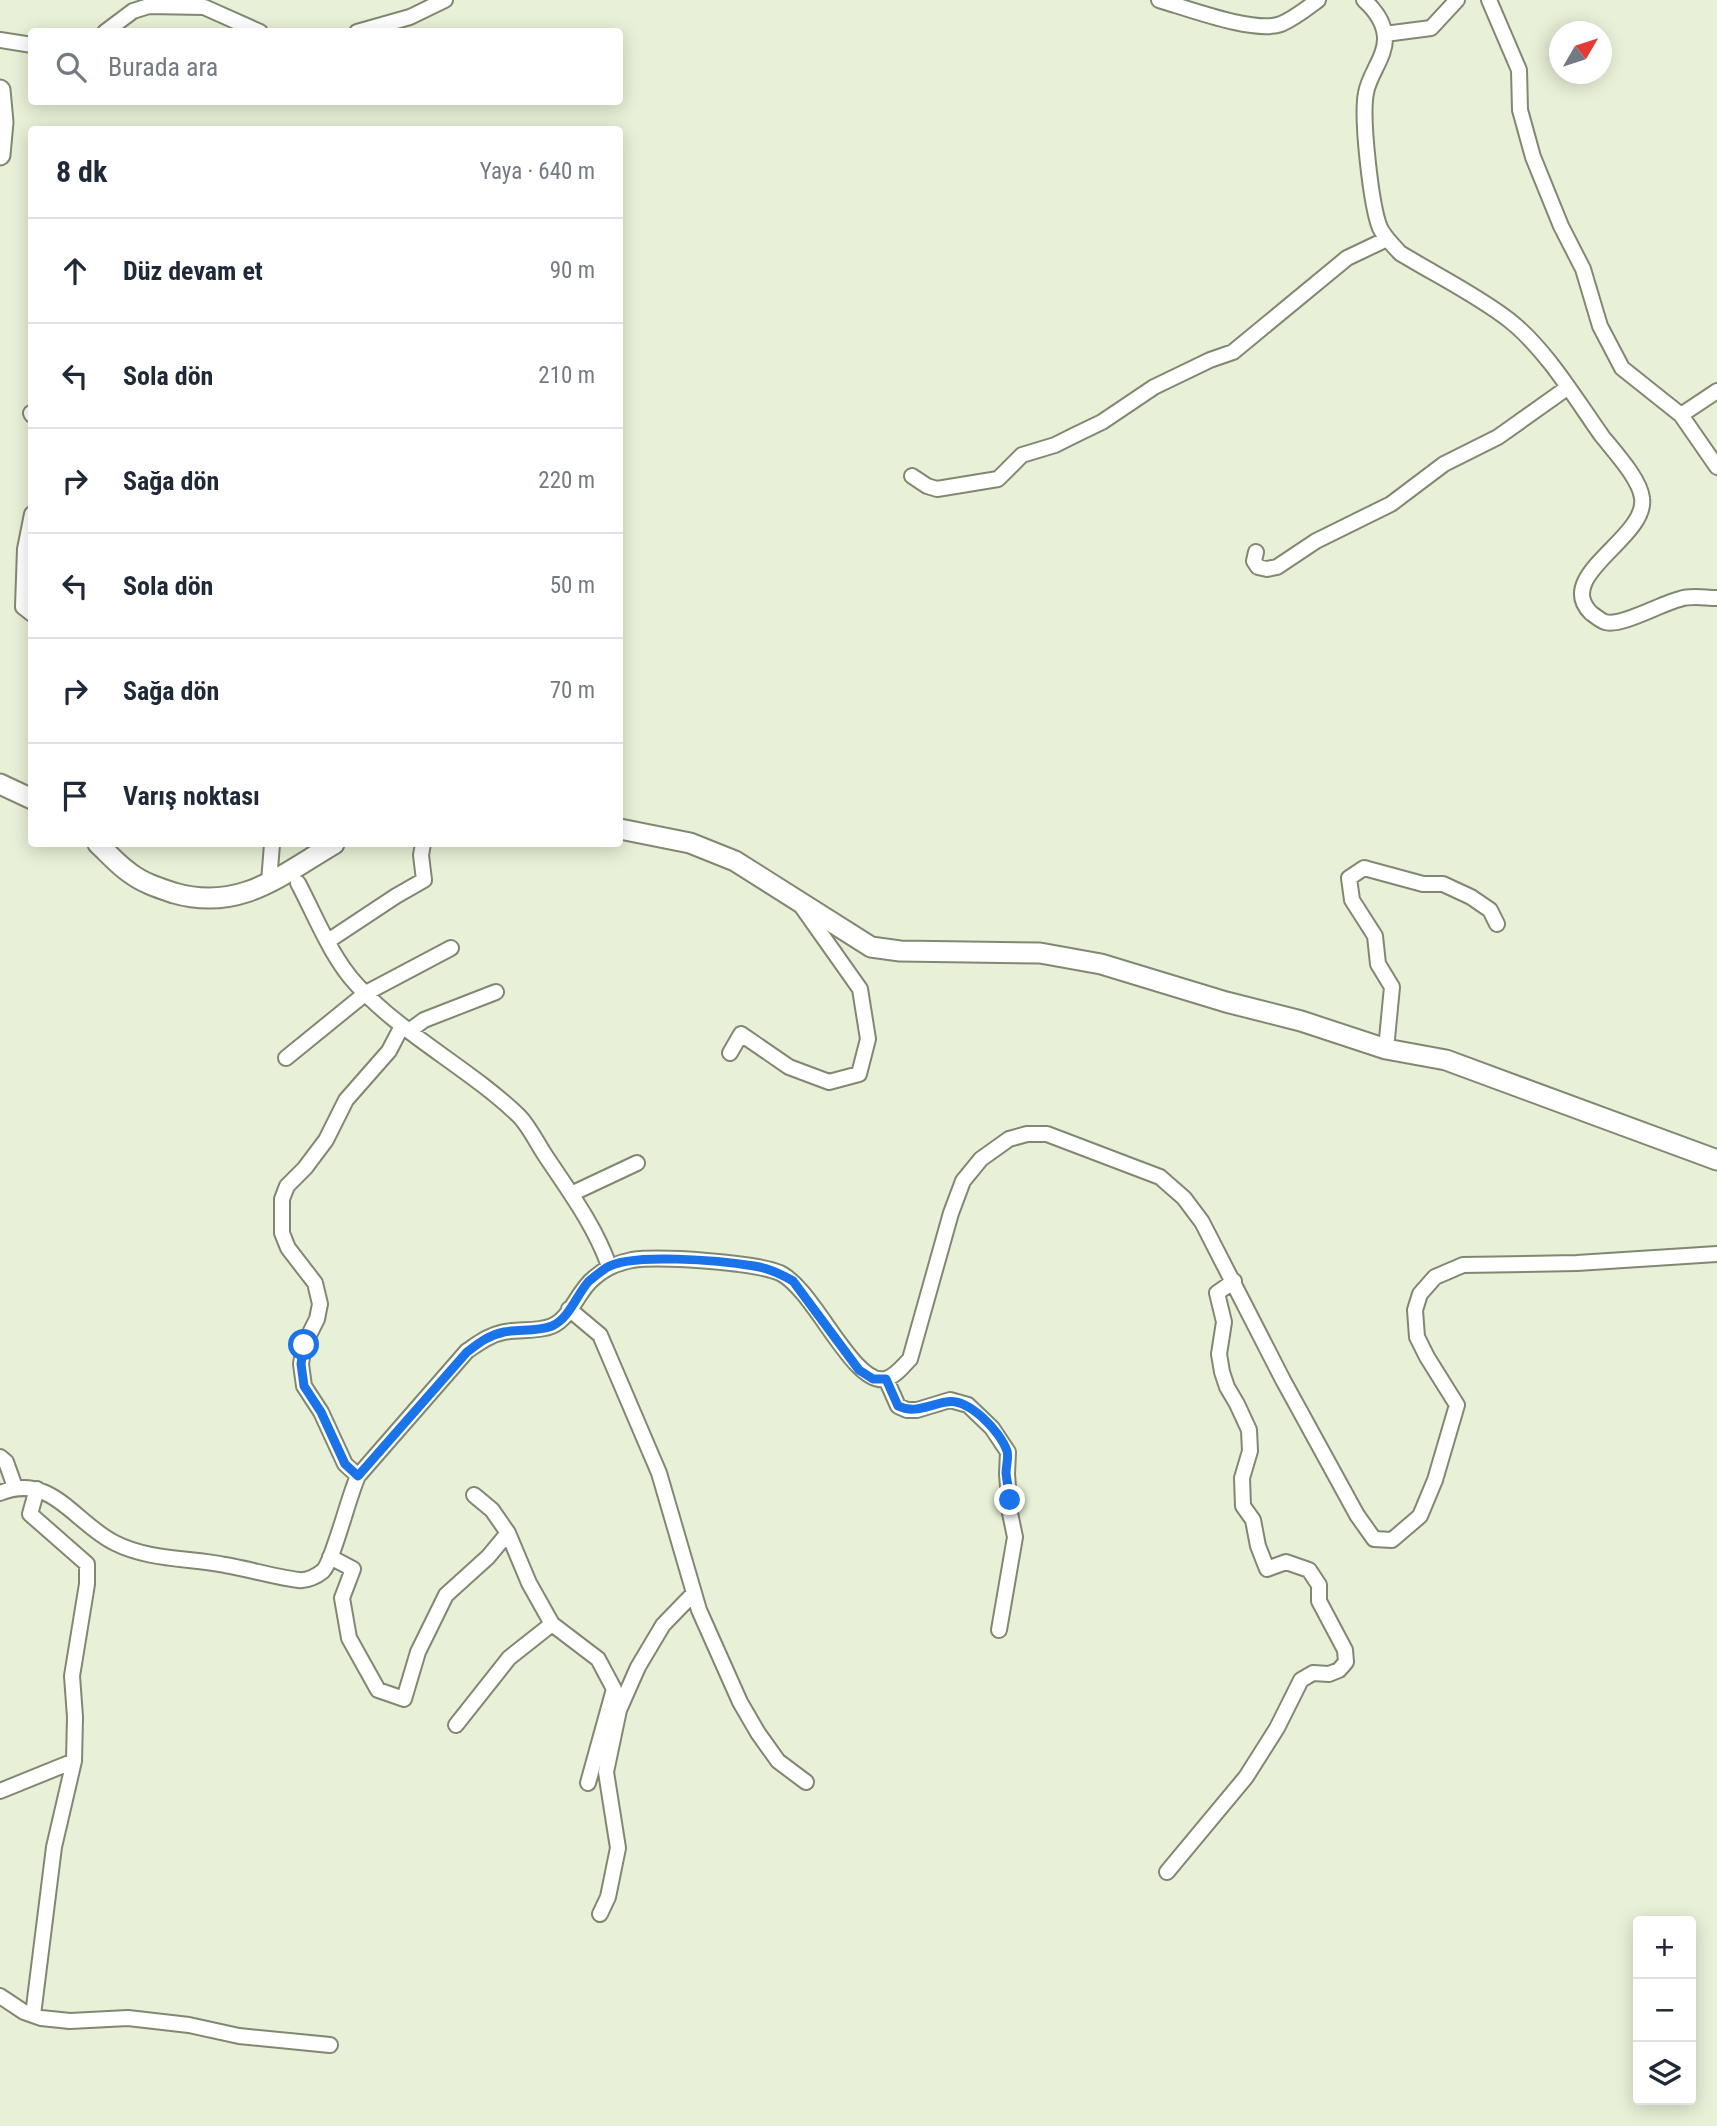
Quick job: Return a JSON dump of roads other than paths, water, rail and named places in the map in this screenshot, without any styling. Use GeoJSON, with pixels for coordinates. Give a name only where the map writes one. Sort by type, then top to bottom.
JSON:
{"type":"FeatureCollection","features":[{"type":"Feature","properties":{"kind":"main road"},"geometry":{"type":"LineString","coordinates":[[0,90],[3,122],[0,155]]}},
{"type":"Feature","properties":{"kind":"main road"},"geometry":{"type":"LineString","coordinates":[[0,783],[28,797]]}},
{"type":"Feature","properties":{"kind":"main road"},"geometry":{"type":"LineString","coordinates":[[623,830],[690,844],[735,860],[871,947],[900,951],[1040,953],[1101,964],[1226,1002],[1301,1021],[1387,1049],[1446,1060],[1717,1160]]}},
{"type":"Feature","properties":{"kind":"main road"},"geometry":{"type":"LineString","coordinates":[[101,847],[130,873],[155,887],[192,898],[227,898],[256,889],[329,847]]}},
{"type":"Feature","properties":{"kind":"street"},"geometry":{"type":"LineString","coordinates":[[372,28],[410,18],[445,0]]}},
{"type":"Feature","properties":{"kind":"street"},"geometry":{"type":"LineString","coordinates":[[1159,0],[1222,19],[1264,27],[1280,24],[1318,0]]}},
{"type":"Feature","properties":{"kind":"street"},"geometry":{"type":"LineString","coordinates":[[1364,0],[1378,16],[1385,34],[1384,47],[1365,95],[1365,130],[1375,204],[1380,226],[1387,239],[1400,253],[1509,320],[1537,346],[1626,467],[1642,498],[1641,515],[1633,528],[1588,575],[1583,602],[1605,622],[1620,622],[1683,597],[1717,598]]}},
{"type":"Feature","properties":{"kind":"street"},"geometry":{"type":"LineString","coordinates":[[1385,34],[1431,28],[1457,0]]}},
{"type":"Feature","properties":{"kind":"street"},"geometry":{"type":"LineString","coordinates":[[1489,0],[1519,70],[1520,110],[1533,157],[1561,226],[1583,269],[1600,326],[1622,368],[1681,415],[1717,467]]}},
{"type":"Feature","properties":{"kind":"street"},"geometry":{"type":"LineString","coordinates":[[110,28],[133,11],[149,6],[204,7],[251,28]]}},
{"type":"Feature","properties":{"kind":"street"},"geometry":{"type":"LineString","coordinates":[[0,40],[28,44]]}},
{"type":"Feature","properties":{"kind":"street"},"geometry":{"type":"LineString","coordinates":[[912,476],[937,489],[998,479],[1022,455],[1055,445],[1102,422],[1154,387],[1233,352],[1347,257],[1387,239]]}},
{"type":"Feature","properties":{"kind":"street"},"geometry":{"type":"LineString","coordinates":[[1256,552],[1254,561],[1258,567],[1277,567],[1316,541],[1391,504],[1444,464],[1498,437],[1567,388]]}},
{"type":"Feature","properties":{"kind":"street"},"geometry":{"type":"LineString","coordinates":[[1681,415],[1717,391]]}},
{"type":"Feature","properties":{"kind":"street"},"geometry":{"type":"LineString","coordinates":[[28,535],[23,607],[28,611]]}},
{"type":"Feature","properties":{"kind":"street"},"geometry":{"type":"LineString","coordinates":[[269,881],[272,847]]}},
{"type":"Feature","properties":{"kind":"street"},"geometry":{"type":"LineString","coordinates":[[328,941],[396,895],[424,880],[422,847]]}},
{"type":"Feature","properties":{"kind":"street"},"geometry":{"type":"LineString","coordinates":[[1387,1049],[1392,987],[1378,964],[1375,936],[1352,900],[1349,878],[1364,868],[1423,884],[1443,884],[1481,904],[1490,911],[1497,924]]}},
{"type":"Feature","properties":{"kind":"street"},"geometry":{"type":"LineString","coordinates":[[298,883],[328,941],[356,984],[406,1028],[444,1055],[520,1117],[601,1242],[609,1266]]}},
{"type":"Feature","properties":{"kind":"street"},"geometry":{"type":"LineString","coordinates":[[730,1053],[741,1034],[789,1067],[829,1082],[859,1074],[868,1039],[860,989],[795,897]]}},
{"type":"Feature","properties":{"kind":"street"},"geometry":{"type":"LineString","coordinates":[[286,1058],[366,993],[451,948]]}},
{"type":"Feature","properties":{"kind":"street"},"geometry":{"type":"LineString","coordinates":[[358,1476],[345,1464],[321,1412],[304,1386],[301,1364],[304,1345],[317,1319],[320,1304],[315,1283],[288,1248],[282,1233],[282,1199],[286,1186],[305,1168],[326,1140],[346,1100],[406,1028],[496,992]]}},
{"type":"Feature","properties":{"kind":"street"},"geometry":{"type":"LineString","coordinates":[[0,1493],[15,1487],[37,1489],[52,1495],[115,1544],[141,1552],[301,1580],[314,1577],[325,1569],[349,1495],[358,1476],[467,1352],[485,1338],[554,1325],[590,1280],[609,1266],[633,1260],[682,1260],[755,1266],[780,1273],[801,1290],[859,1370],[873,1379],[886,1379],[910,1359],[951,1213],[963,1181],[981,1159],[1009,1139],[1027,1133],[1048,1134],[1160,1177],[1184,1198],[1202,1222],[1283,1380],[1357,1515],[1374,1539],[1392,1540],[1420,1516],[1435,1480],[1457,1405],[1417,1337],[1415,1310],[1420,1294],[1435,1277],[1463,1265],[1577,1263],[1717,1254]]}},
{"type":"Feature","properties":{"kind":"street"},"geometry":{"type":"LineString","coordinates":[[571,1194],[637,1163]]}},
{"type":"Feature","properties":{"kind":"street"},"geometry":{"type":"LineString","coordinates":[[1167,1872],[1246,1777],[1277,1728],[1301,1679],[1313,1673],[1329,1674],[1339,1670],[1346,1662],[1345,1650],[1319,1601],[1319,1585],[1309,1570],[1286,1562],[1267,1569],[1258,1546],[1253,1520],[1243,1506],[1242,1478],[1250,1451],[1249,1430],[1227,1387],[1219,1354],[1224,1322],[1217,1293],[1234,1281]]}},
{"type":"Feature","properties":{"kind":"street"},"geometry":{"type":"LineString","coordinates":[[569,1309],[600,1335],[659,1473],[699,1610],[740,1702],[778,1761],[806,1782]]}},
{"type":"Feature","properties":{"kind":"street"},"geometry":{"type":"LineString","coordinates":[[886,1379],[898,1406],[907,1410],[950,1401],[968,1405],[992,1428],[1008,1452],[1006,1474],[1015,1537],[999,1630]]}},
{"type":"Feature","properties":{"kind":"street"},"geometry":{"type":"LineString","coordinates":[[0,1457],[6,1462],[15,1487]]}},
{"type":"Feature","properties":{"kind":"street"},"geometry":{"type":"LineString","coordinates":[[33,2015],[54,1847],[74,1761],[72,1676],[87,1584],[87,1564],[30,1514],[37,1489]]}},
{"type":"Feature","properties":{"kind":"street"},"geometry":{"type":"LineString","coordinates":[[474,1495],[492,1510],[508,1533],[529,1583],[552,1624],[598,1659],[614,1689],[588,1783]]}},
{"type":"Feature","properties":{"kind":"street"},"geometry":{"type":"LineString","coordinates":[[330,1557],[353,1569],[342,1598],[349,1639],[379,1690],[404,1699],[418,1652],[446,1595],[488,1557],[508,1533]]}},
{"type":"Feature","properties":{"kind":"street"},"geometry":{"type":"LineString","coordinates":[[600,1914],[608,1896],[618,1848],[606,1772],[619,1710],[638,1667],[663,1625],[694,1593]]}},
{"type":"Feature","properties":{"kind":"street"},"geometry":{"type":"LineString","coordinates":[[456,1725],[509,1658],[552,1624]]}},
{"type":"Feature","properties":{"kind":"street"},"geometry":{"type":"LineString","coordinates":[[0,1791],[74,1761]]}},
{"type":"Feature","properties":{"kind":"street"},"geometry":{"type":"LineString","coordinates":[[0,1996],[41,2018],[70,2021],[128,2018],[189,2025],[239,2036],[330,2045]]}}]}
